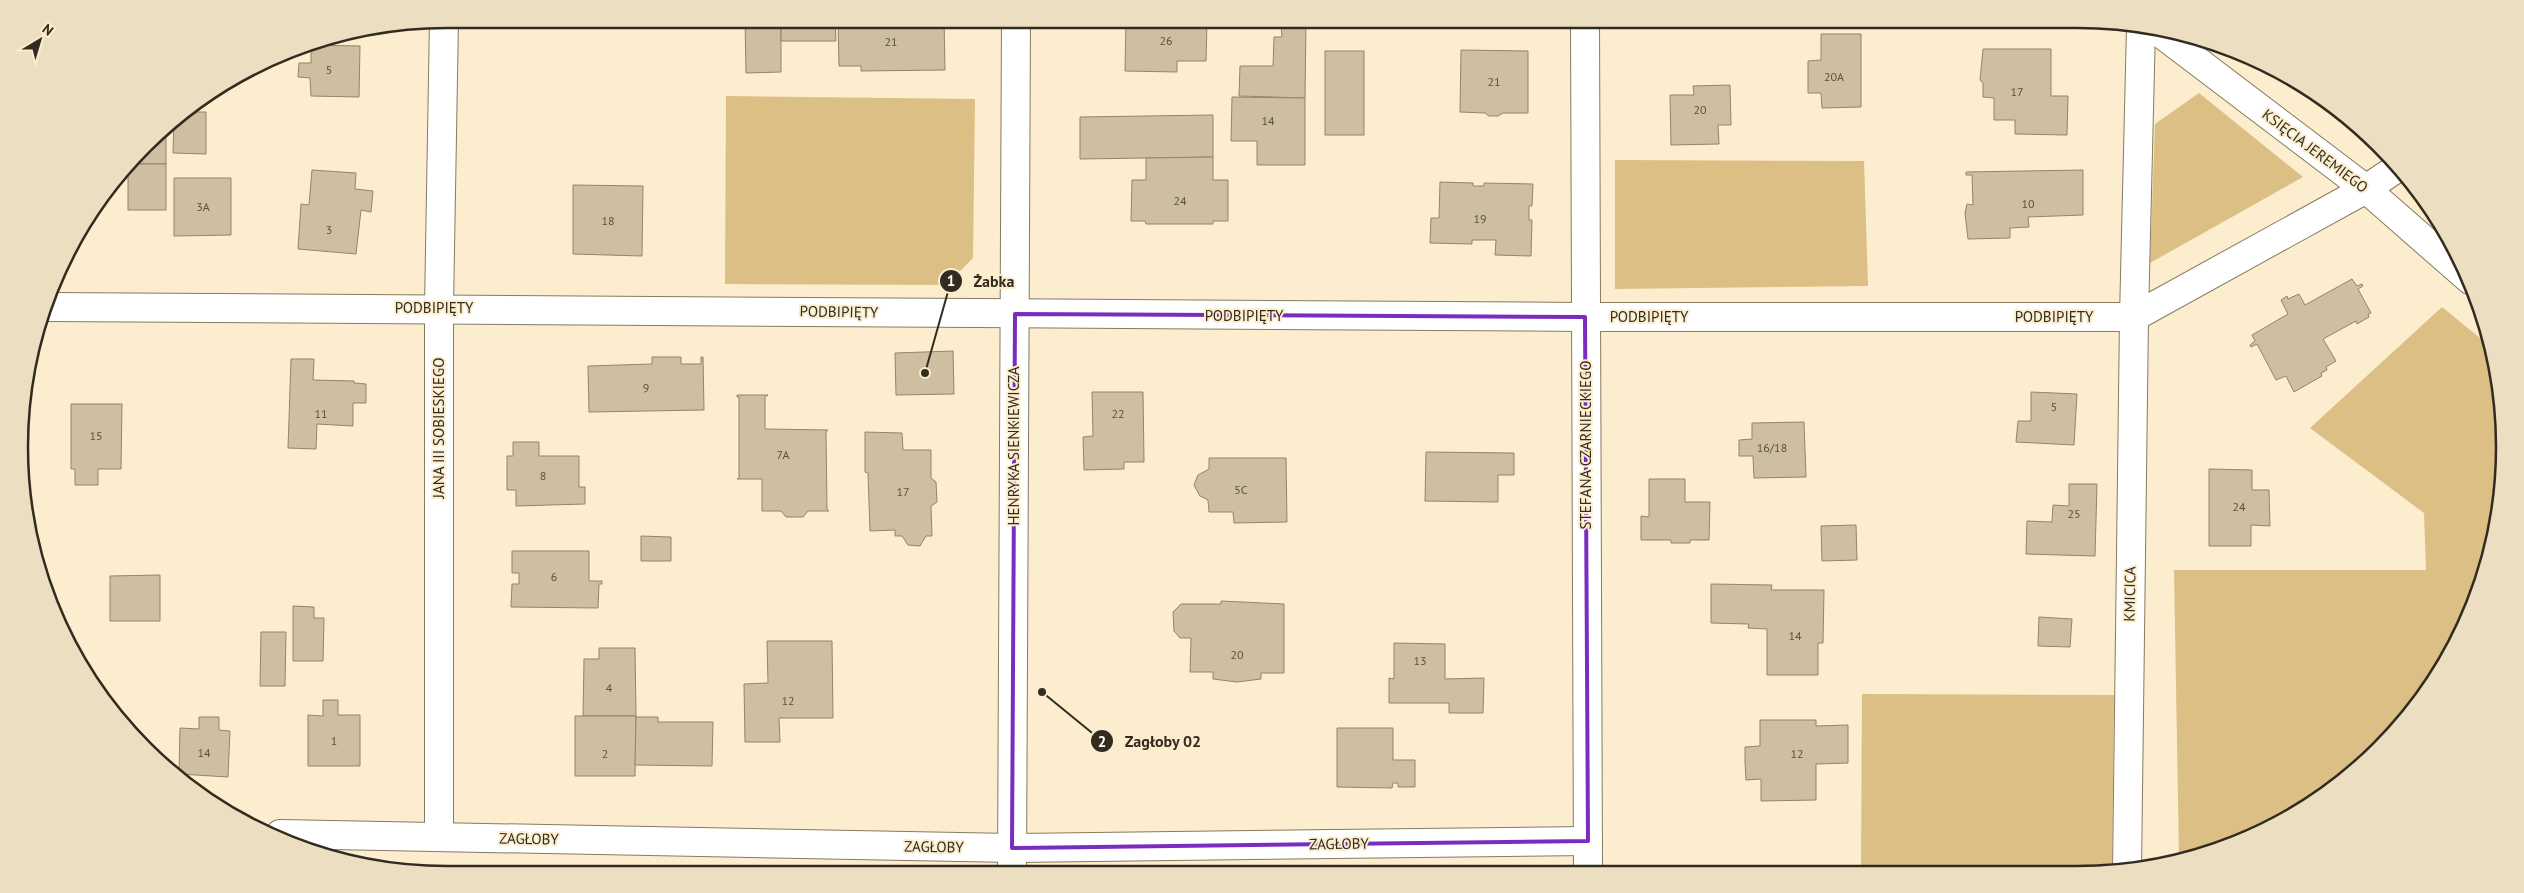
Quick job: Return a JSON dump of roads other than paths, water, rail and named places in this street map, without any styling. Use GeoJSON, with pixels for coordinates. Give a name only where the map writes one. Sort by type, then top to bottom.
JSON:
{"type":"FeatureCollection","features":[{"type":"Feature","properties":{"kind":"street","name":"JANA III SOBIESKIEGO"},"geometry":{"type":"LineString","coordinates":[[439,837],[439,308],[444,28]]}},
{"type":"Feature","properties":{"kind":"street","name":"HENRYKA SIENKIEWICZA"},"geometry":{"type":"LineString","coordinates":[[1012,861],[1016,28]]}},
{"type":"Feature","properties":{"kind":"street","name":"STEFANA CZARNIECKIEGO"},"geometry":{"type":"LineString","coordinates":[[1585,28],[1588,866]]}},
{"type":"Feature","properties":{"kind":"street"},"geometry":{"type":"LineString","coordinates":[[2134,318],[2141,33]]}},
{"type":"Feature","properties":{"kind":"street","name":"KSIĘCIA JEREMIEGO"},"geometry":{"type":"LineString","coordinates":[[2166,38],[2366,189],[2456,268]]}},
{"type":"Feature","properties":{"kind":"street","name":"PODBIPIĘTY"},"geometry":{"type":"LineString","coordinates":[[52,307],[439,308],[1015,314],[2134,318],[2366,189],[2393,170]]}},
{"type":"Feature","properties":{"kind":"street","name":"KMICICA"},"geometry":{"type":"LineString","coordinates":[[2127,863],[2134,318]]}},
{"type":"Feature","properties":{"kind":"street","name":"ZAGŁOBY"},"geometry":{"type":"LineString","coordinates":[[286,834],[439,837],[1012,861],[1588,841]]}},
{"type":"Feature","properties":{"kind":"place","name":"Żabka"},"geometry":{"type":"Point","coordinates":[925,373]}},
{"type":"Feature","properties":{"kind":"place","name":"Zagłoby 02"},"geometry":{"type":"Point","coordinates":[1042,692]}}]}
